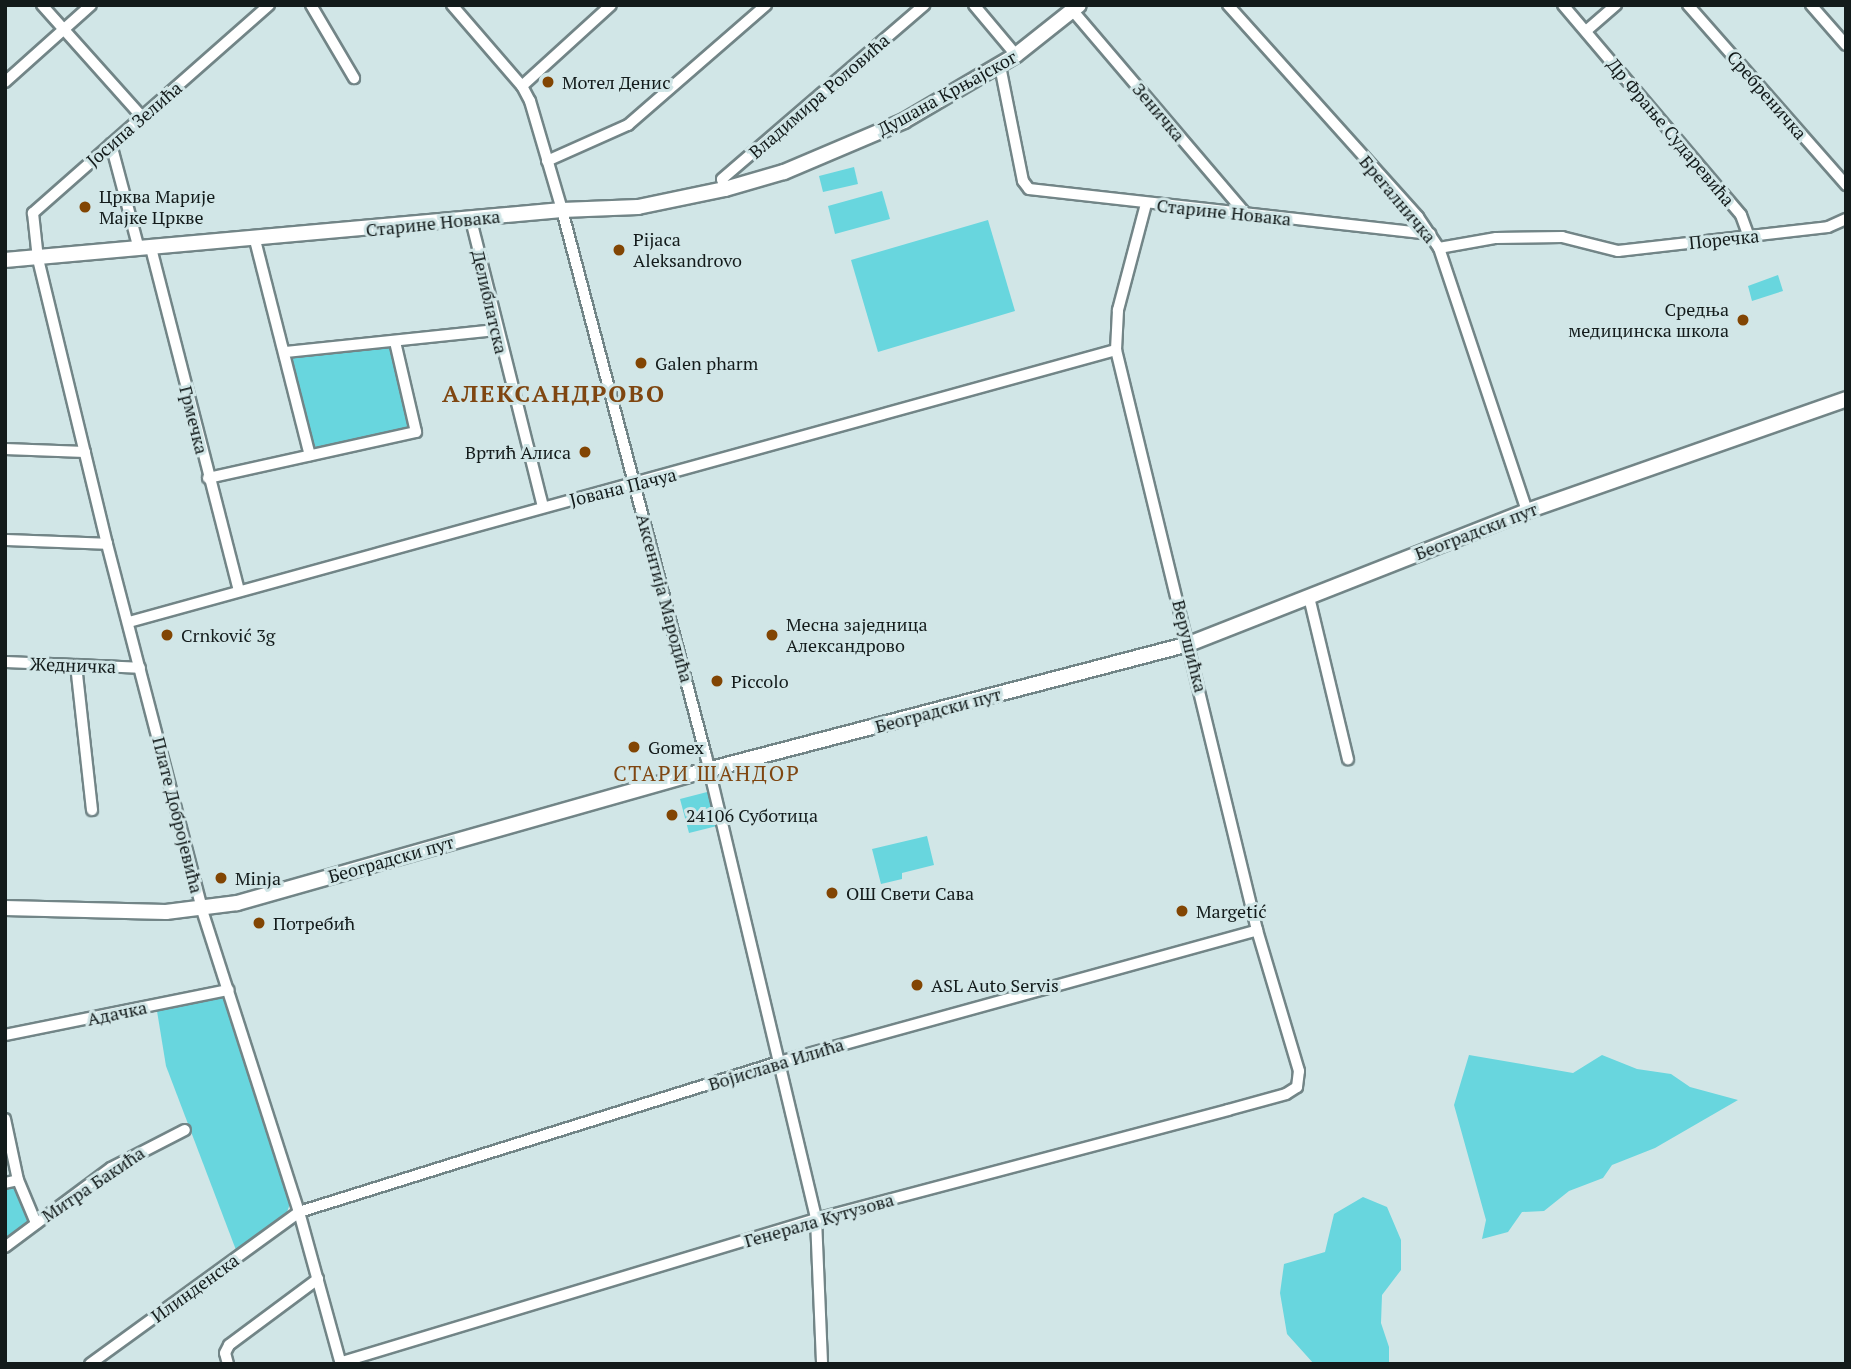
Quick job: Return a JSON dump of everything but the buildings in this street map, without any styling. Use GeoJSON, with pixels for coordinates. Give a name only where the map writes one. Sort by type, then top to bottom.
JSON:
{"type":"FeatureCollection","features":[{"type":"Feature","properties":{"kind":"main road","name":"Душана Крњајског"},"geometry":{"type":"LineString","coordinates":[[725,189],[784,172],[904,121],[1000,66],[1076,8]]}},
{"type":"Feature","properties":{"kind":"main road","name":"Старине Новака"},"geometry":{"type":"LineString","coordinates":[[5,260],[255,240],[562,210],[647,206],[725,189]]}},
{"type":"Feature","properties":{"kind":"main road","name":"Београдски пут"},"geometry":{"type":"LineString","coordinates":[[5,908],[143,912],[202,910],[237,903],[709,769],[1189,644],[1527,511],[1846,399]]}},
{"type":"Feature","properties":{"kind":"street"},"geometry":{"type":"LineString","coordinates":[[42,5],[142,117]]}},
{"type":"Feature","properties":{"kind":"street"},"geometry":{"type":"LineString","coordinates":[[5,82],[91,5]]}},
{"type":"Feature","properties":{"kind":"street","name":"Јосипа Зелића"},"geometry":{"type":"LineString","coordinates":[[38,258],[33,213],[269,5]]}},
{"type":"Feature","properties":{"kind":"street"},"geometry":{"type":"LineString","coordinates":[[311,5],[354,78]]}},
{"type":"Feature","properties":{"kind":"street","name":"Аксентија Мародића"},"geometry":{"type":"LineString","coordinates":[[452,5],[522,86],[530,101],[562,210],[709,769],[816,1219],[822,1364]]}},
{"type":"Feature","properties":{"kind":"street"},"geometry":{"type":"LineString","coordinates":[[522,86],[611,5]]}},
{"type":"Feature","properties":{"kind":"street"},"geometry":{"type":"LineString","coordinates":[[547,161],[628,125],[766,5]]}},
{"type":"Feature","properties":{"kind":"street","name":"Владимира Роловића"},"geometry":{"type":"LineString","coordinates":[[725,189],[722,179],[924,5]]}},
{"type":"Feature","properties":{"kind":"street"},"geometry":{"type":"LineString","coordinates":[[974,5],[1016,55]]}},
{"type":"Feature","properties":{"kind":"street","name":"Брегалничка"},"geometry":{"type":"LineString","coordinates":[[1228,5],[1430,234],[1439,248],[1527,511]]}},
{"type":"Feature","properties":{"kind":"street","name":"Др Фрање Сударевића"},"geometry":{"type":"LineString","coordinates":[[1563,5],[1741,215],[1749,237]]}},
{"type":"Feature","properties":{"kind":"street"},"geometry":{"type":"LineString","coordinates":[[1586,31],[1616,5]]}},
{"type":"Feature","properties":{"kind":"street","name":"Сребреничка"},"geometry":{"type":"LineString","coordinates":[[1688,5],[1846,185]]}},
{"type":"Feature","properties":{"kind":"street"},"geometry":{"type":"LineString","coordinates":[[1811,5],[1846,45]]}},
{"type":"Feature","properties":{"kind":"street","name":"Зеничка"},"geometry":{"type":"LineString","coordinates":[[1076,8],[1246,214]]}},
{"type":"Feature","properties":{"kind":"street","name":"Старине Новака"},"geometry":{"type":"LineString","coordinates":[[1000,66],[1023,181],[1031,190],[1430,234]]}},
{"type":"Feature","properties":{"kind":"street"},"geometry":{"type":"LineString","coordinates":[[111,144],[145,249]]}},
{"type":"Feature","properties":{"kind":"street","name":"Верушићка"},"geometry":{"type":"LineString","coordinates":[[1146,204],[1118,310],[1116,350],[1257,930],[1298,1071],[1297,1087]]}},
{"type":"Feature","properties":{"kind":"street","name":"Поречка"},"geometry":{"type":"LineString","coordinates":[[1439,248],[1496,239],[1562,237],[1618,251],[1828,227],[1846,219]]}},
{"type":"Feature","properties":{"kind":"street","name":"Делиблатска"},"geometry":{"type":"LineString","coordinates":[[471,220],[496,330],[543,506]]}},
{"type":"Feature","properties":{"kind":"street"},"geometry":{"type":"LineString","coordinates":[[255,240],[286,352],[310,455]]}},
{"type":"Feature","properties":{"kind":"street","name":"Грмечка"},"geometry":{"type":"LineString","coordinates":[[145,249],[239,591]]}},
{"type":"Feature","properties":{"kind":"street","name":"Плате Добројевића"},"geometry":{"type":"LineString","coordinates":[[38,258],[107,544],[202,910],[299,1212],[342,1363]]}},
{"type":"Feature","properties":{"kind":"street"},"geometry":{"type":"LineString","coordinates":[[286,352],[496,330]]}},
{"type":"Feature","properties":{"kind":"street"},"geometry":{"type":"LineString","coordinates":[[208,478],[416,432],[395,342]]}},
{"type":"Feature","properties":{"kind":"street","name":"Јована Пачуа"},"geometry":{"type":"LineString","coordinates":[[129,622],[543,506],[635,485],[1116,350]]}},
{"type":"Feature","properties":{"kind":"street"},"geometry":{"type":"LineString","coordinates":[[5,449],[85,452]]}},
{"type":"Feature","properties":{"kind":"street"},"geometry":{"type":"LineString","coordinates":[[5,540],[107,544]]}},
{"type":"Feature","properties":{"kind":"street"},"geometry":{"type":"LineString","coordinates":[[1309,597],[1348,759]]}},
{"type":"Feature","properties":{"kind":"street","name":"Жедничка"},"geometry":{"type":"LineString","coordinates":[[5,662],[141,668]]}},
{"type":"Feature","properties":{"kind":"street"},"geometry":{"type":"LineString","coordinates":[[76,664],[92,810]]}},
{"type":"Feature","properties":{"kind":"street","name":"Војислава Илића"},"geometry":{"type":"LineString","coordinates":[[299,1212],[779,1062],[1257,930]]}},
{"type":"Feature","properties":{"kind":"street","name":"Адачка"},"geometry":{"type":"LineString","coordinates":[[5,1035],[229,990]]}},
{"type":"Feature","properties":{"kind":"street","name":"Генерала Кутузова"},"geometry":{"type":"LineString","coordinates":[[342,1363],[816,1219],[1228,1110],[1286,1094],[1297,1087]]}},
{"type":"Feature","properties":{"kind":"street"},"geometry":{"type":"LineString","coordinates":[[5,1119],[18,1180],[36,1223]]}},
{"type":"Feature","properties":{"kind":"street","name":"Митра Бакића"},"geometry":{"type":"LineString","coordinates":[[5,1247],[111,1168],[185,1130]]}},
{"type":"Feature","properties":{"kind":"street"},"geometry":{"type":"LineString","coordinates":[[5,1183],[18,1180]]}},
{"type":"Feature","properties":{"kind":"street","name":"Илинденска"},"geometry":{"type":"LineString","coordinates":[[90,1364],[299,1212]]}},
{"type":"Feature","properties":{"kind":"street"},"geometry":{"type":"LineString","coordinates":[[228,1364],[225,1353],[229,1345],[318,1279]]}},
{"type":"Feature","properties":{"kind":"shaded area"},"geometry":{"type":"Polygon","coordinates":[[[854,167],[858,184],[823,192],[819,176],[854,167]]]}},
{"type":"Feature","properties":{"kind":"shaded area"},"geometry":{"type":"Polygon","coordinates":[[[882,191],[890,219],[835,234],[828,206],[882,191]]]}},
{"type":"Feature","properties":{"kind":"shaded area"},"geometry":{"type":"Polygon","coordinates":[[[988,220],[1015,311],[878,352],[851,260],[988,220]]]}},
{"type":"Feature","properties":{"kind":"shaded area"},"geometry":{"type":"Polygon","coordinates":[[[1778,275],[1783,291],[1752,301],[1748,286],[1778,275]]]}},
{"type":"Feature","properties":{"kind":"shaded area"},"geometry":{"type":"Polygon","coordinates":[[[390,347],[409,427],[313,450],[291,358],[390,347]]]}},
{"type":"Feature","properties":{"kind":"shaded area"},"geometry":{"type":"Polygon","coordinates":[[[711,791],[721,825],[689,833],[680,799],[711,791]]]}},
{"type":"Feature","properties":{"kind":"shaded area"},"geometry":{"type":"Polygon","coordinates":[[[927,836],[934,865],[902,873],[902,879],[881,884],[872,849],[927,836]]]}},
{"type":"Feature","properties":{"kind":"shaded area"},"geometry":{"type":"Polygon","coordinates":[[[225,996],[291,1201],[287,1212],[236,1250],[166,1066],[157,1011],[225,996]]]}},
{"type":"Feature","properties":{"kind":"shaded area"},"geometry":{"type":"Polygon","coordinates":[[[1469,1055],[1573,1073],[1602,1055],[1637,1069],[1671,1074],[1690,1087],[1738,1100],[1655,1148],[1612,1165],[1603,1178],[1569,1191],[1544,1211],[1522,1212],[1508,1232],[1482,1239],[1486,1220],[1454,1105],[1469,1055]]]}},
{"type":"Feature","properties":{"kind":"shaded area"},"geometry":{"type":"Polygon","coordinates":[[[15,1185],[32,1221],[5,1241],[5,1187],[15,1185]]]}},
{"type":"Feature","properties":{"kind":"shaded area"},"geometry":{"type":"Polygon","coordinates":[[[1363,1197],[1387,1207],[1401,1240],[1401,1270],[1382,1295],[1381,1323],[1389,1347],[1389,1364],[1314,1364],[1287,1334],[1280,1293],[1284,1264],[1325,1252],[1334,1214],[1363,1197]]]}},
{"type":"Feature","properties":{"kind":"place","name":"Мотел Денис"},"geometry":{"type":"Point","coordinates":[548,82]}},
{"type":"Feature","properties":{"kind":"place","name":"Црква Марије Мајке Цркве"},"geometry":{"type":"Point","coordinates":[85,207]}},
{"type":"Feature","properties":{"kind":"place","name":"Pijaca Aleksandrovo"},"geometry":{"type":"Point","coordinates":[619,250]}},
{"type":"Feature","properties":{"kind":"place","name":"Средња медицинска школа"},"geometry":{"type":"Point","coordinates":[1743,320]}},
{"type":"Feature","properties":{"kind":"place","name":"Galen pharm"},"geometry":{"type":"Point","coordinates":[641,363]}},
{"type":"Feature","properties":{"kind":"place","name":"Вртић Алиса"},"geometry":{"type":"Point","coordinates":[585,452]}},
{"type":"Feature","properties":{"kind":"place","name":"Crnković 3g"},"geometry":{"type":"Point","coordinates":[167,635]}},
{"type":"Feature","properties":{"kind":"place","name":"Месна заједница Александрово"},"geometry":{"type":"Point","coordinates":[772,635]}},
{"type":"Feature","properties":{"kind":"place","name":"Piccolo"},"geometry":{"type":"Point","coordinates":[717,681]}},
{"type":"Feature","properties":{"kind":"place","name":"Gomex"},"geometry":{"type":"Point","coordinates":[634,747]}},
{"type":"Feature","properties":{"kind":"place","name":"24106 Суботица"},"geometry":{"type":"Point","coordinates":[672,815]}},
{"type":"Feature","properties":{"kind":"place","name":"Minja"},"geometry":{"type":"Point","coordinates":[221,878]}},
{"type":"Feature","properties":{"kind":"place","name":"ОШ Свети Сава"},"geometry":{"type":"Point","coordinates":[832,893]}},
{"type":"Feature","properties":{"kind":"place","name":"Margetić"},"geometry":{"type":"Point","coordinates":[1182,911]}},
{"type":"Feature","properties":{"kind":"place","name":"Потребић"},"geometry":{"type":"Point","coordinates":[259,923]}},
{"type":"Feature","properties":{"kind":"place","name":"ASL Auto Servis"},"geometry":{"type":"Point","coordinates":[917,985]}},
{"type":"Feature","properties":{"kind":"district","name":"АЛЕКСАНДРОВО"},"geometry":{"type":"Point","coordinates":[554,394]}},
{"type":"Feature","properties":{"kind":"district","name":"СТАРИ ШАНДОР"},"geometry":{"type":"Point","coordinates":[707,773]}}]}
